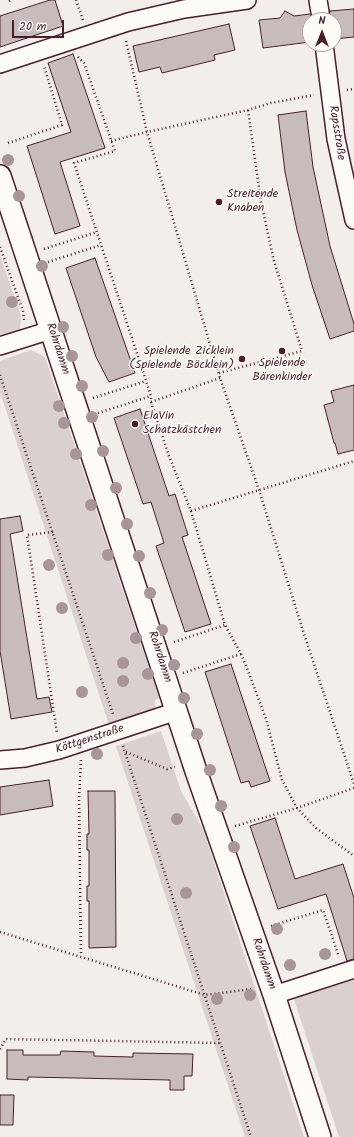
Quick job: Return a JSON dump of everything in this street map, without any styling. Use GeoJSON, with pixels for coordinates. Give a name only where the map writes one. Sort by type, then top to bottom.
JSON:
{"type":"FeatureCollection","features":[{"type":"Feature","properties":{"kind":"main road","name":"Rohrdamm"},"geometry":{"type":"LineString","coordinates":[[0,176],[177,711],[265,992],[320,1137]]}},
{"type":"Feature","properties":{"kind":"street"},"geometry":{"type":"LineString","coordinates":[[0,64],[128,22],[184,9],[248,0]]}},
{"type":"Feature","properties":{"kind":"street","name":"Rapsstraße"},"geometry":{"type":"LineString","coordinates":[[325,52],[336,139],[354,220]]}},
{"type":"Feature","properties":{"kind":"street"},"geometry":{"type":"LineString","coordinates":[[0,346],[50,330]]}},
{"type":"Feature","properties":{"kind":"street","name":"Köttgenstraße"},"geometry":{"type":"LineString","coordinates":[[0,760],[25,758],[59,750],[177,711]]}},
{"type":"Feature","properties":{"kind":"street"},"geometry":{"type":"LineString","coordinates":[[265,992],[354,969]]}},
{"type":"Feature","properties":{"kind":"path"},"geometry":{"type":"LineString","coordinates":[[76,0],[86,26]]}},
{"type":"Feature","properties":{"kind":"path"},"geometry":{"type":"LineString","coordinates":[[128,47],[147,132],[220,378],[259,490],[304,634],[354,784]]}},
{"type":"Feature","properties":{"kind":"path"},"geometry":{"type":"LineString","coordinates":[[77,55],[84,63],[115,151],[74,163],[151,396],[151,402],[169,456],[191,511],[225,625],[241,654],[266,719],[282,780],[297,808],[316,828],[354,856]]}},
{"type":"Feature","properties":{"kind":"path"},"geometry":{"type":"LineString","coordinates":[[8,143],[62,125],[43,62]]}},
{"type":"Feature","properties":{"kind":"path"},"geometry":{"type":"LineString","coordinates":[[111,141],[248,110],[271,103],[330,92]]}},
{"type":"Feature","properties":{"kind":"path"},"geometry":{"type":"LineString","coordinates":[[219,373],[302,351],[274,261],[264,217],[254,159],[248,110]]}},
{"type":"Feature","properties":{"kind":"path"},"geometry":{"type":"LineString","coordinates":[[43,250],[97,232]]}},
{"type":"Feature","properties":{"kind":"path"},"geometry":{"type":"LineString","coordinates":[[47,262],[101,245]]}},
{"type":"Feature","properties":{"kind":"path"},"geometry":{"type":"LineString","coordinates":[[0,247],[24,321]]}},
{"type":"Feature","properties":{"kind":"path"},"geometry":{"type":"LineString","coordinates":[[0,375],[114,718]]}},
{"type":"Feature","properties":{"kind":"path"},"geometry":{"type":"LineString","coordinates":[[151,402],[220,378]]}},
{"type":"Feature","properties":{"kind":"path"},"geometry":{"type":"LineString","coordinates":[[92,398],[146,381]]}},
{"type":"Feature","properties":{"kind":"path"},"geometry":{"type":"LineString","coordinates":[[97,414],[151,396]]}},
{"type":"Feature","properties":{"kind":"path"},"geometry":{"type":"LineString","coordinates":[[191,511],[354,461]]}},
{"type":"Feature","properties":{"kind":"path"},"geometry":{"type":"LineString","coordinates":[[53,532],[27,535],[59,750]]}},
{"type":"Feature","properties":{"kind":"path"},"geometry":{"type":"LineString","coordinates":[[173,643],[225,625]]}},
{"type":"Feature","properties":{"kind":"path"},"geometry":{"type":"LineString","coordinates":[[183,673],[241,654]]}},
{"type":"Feature","properties":{"kind":"path"},"geometry":{"type":"LineString","coordinates":[[122,742],[251,1137]]}},
{"type":"Feature","properties":{"kind":"path"},"geometry":{"type":"LineString","coordinates":[[125,752],[167,770],[178,766]]}},
{"type":"Feature","properties":{"kind":"path"},"geometry":{"type":"LineString","coordinates":[[81,755],[78,798],[81,956]]}},
{"type":"Feature","properties":{"kind":"path"},"geometry":{"type":"LineString","coordinates":[[234,827],[297,808],[354,788]]}},
{"type":"Feature","properties":{"kind":"path"},"geometry":{"type":"LineString","coordinates":[[266,928],[323,910],[340,960]]}},
{"type":"Feature","properties":{"kind":"path"},"geometry":{"type":"LineString","coordinates":[[0,932],[205,995],[265,992]]}},
{"type":"Feature","properties":{"kind":"path"},"geometry":{"type":"LineString","coordinates":[[0,1049],[6,1039],[221,1043]]}},
{"type":"Feature","properties":{"kind":"shaded area"},"geometry":{"type":"Polygon","coordinates":[[[0,255],[21,316],[20,330],[0,336],[0,255]]]}},
{"type":"Feature","properties":{"kind":"shaded area"},"geometry":{"type":"Polygon","coordinates":[[[31,350],[45,357],[159,698],[155,700],[155,709],[109,725],[0,392],[0,361],[31,350]]]}},
{"type":"Feature","properties":{"kind":"shaded area"},"geometry":{"type":"Polygon","coordinates":[[[161,731],[181,791],[203,829],[304,1137],[245,1137],[116,746],[161,731]]]}},
{"type":"Feature","properties":{"kind":"shaded area"},"geometry":{"type":"Polygon","coordinates":[[[354,974],[354,1137],[339,1137],[292,993],[354,974]]]}},
{"type":"Feature","properties":{"kind":"building"},"geometry":{"type":"Polygon","coordinates":[[[50,0],[55,0],[63,26],[0,47],[0,16],[50,0]]]}},
{"type":"Feature","properties":{"kind":"building"},"geometry":{"type":"Polygon","coordinates":[[[354,9],[354,37],[342,38],[342,12],[330,11],[354,9]]]}},
{"type":"Feature","properties":{"kind":"building"},"geometry":{"type":"Polygon","coordinates":[[[285,11],[294,16],[302,15],[302,43],[263,48],[259,20],[280,18],[285,11]]]}},
{"type":"Feature","properties":{"kind":"building"},"geometry":{"type":"Polygon","coordinates":[[[229,24],[235,50],[214,55],[215,60],[162,73],[160,67],[139,72],[133,46],[229,24]]]}},
{"type":"Feature","properties":{"kind":"building"},"geometry":{"type":"Polygon","coordinates":[[[73,54],[105,148],[60,162],[80,226],[55,234],[27,146],[71,132],[48,63],[73,54]]]}},
{"type":"Feature","properties":{"kind":"building"},"geometry":{"type":"Polygon","coordinates":[[[306,111],[313,167],[330,246],[354,324],[354,331],[330,339],[312,285],[297,230],[285,172],[278,115],[306,111]]]}},
{"type":"Feature","properties":{"kind":"building"},"geometry":{"type":"Polygon","coordinates":[[[95,258],[135,373],[109,382],[96,357],[66,268],[95,258]]]}},
{"type":"Feature","properties":{"kind":"building"},"geometry":{"type":"Polygon","coordinates":[[[354,385],[354,450],[338,454],[324,405],[334,402],[331,391],[354,385]]]}},
{"type":"Feature","properties":{"kind":"building"},"geometry":{"type":"Polygon","coordinates":[[[140,409],[169,496],[175,494],[188,535],[182,537],[211,624],[185,632],[156,546],[164,543],[151,502],[143,504],[114,418],[140,409]]]}},
{"type":"Feature","properties":{"kind":"building"},"geometry":{"type":"Polygon","coordinates":[[[20,516],[23,531],[10,534],[37,699],[49,697],[52,712],[11,719],[0,651],[0,519],[20,516]]]}},
{"type":"Feature","properties":{"kind":"building"},"geometry":{"type":"Polygon","coordinates":[[[231,664],[270,781],[251,787],[249,781],[241,783],[205,672],[231,664]]]}},
{"type":"Feature","properties":{"kind":"building"},"geometry":{"type":"Polygon","coordinates":[[[49,780],[53,806],[0,815],[0,787],[49,780]]]}},
{"type":"Feature","properties":{"kind":"building"},"geometry":{"type":"Polygon","coordinates":[[[88,791],[115,791],[116,947],[89,948],[89,901],[87,901],[87,886],[89,886],[89,850],[87,850],[87,834],[89,834],[88,791]]]}},
{"type":"Feature","properties":{"kind":"building"},"geometry":{"type":"Polygon","coordinates":[[[275,818],[295,879],[343,864],[354,898],[354,959],[347,961],[326,894],[278,909],[250,826],[275,818]]]}},
{"type":"Feature","properties":{"kind":"building"},"geometry":{"type":"Polygon","coordinates":[[[7,1050],[23,1050],[23,1055],[60,1055],[61,1051],[94,1052],[94,1056],[133,1057],[133,1053],[193,1054],[192,1076],[184,1076],[184,1090],[170,1090],[170,1080],[28,1077],[28,1080],[7,1079],[7,1050]]]}},
{"type":"Feature","properties":{"kind":"building"},"geometry":{"type":"Polygon","coordinates":[[[0,1095],[14,1095],[13,1125],[0,1125],[0,1095]]]}},
{"type":"Feature","properties":{"kind":"place","name":"Streitende Knaben"},"geometry":{"type":"Point","coordinates":[219,202]}},
{"type":"Feature","properties":{"kind":"place","name":"Spielende Bärenkinder"},"geometry":{"type":"Point","coordinates":[282,351]}},
{"type":"Feature","properties":{"kind":"place","name":"Spielende Zicklein (Spielende Böcklein)"},"geometry":{"type":"Point","coordinates":[242,359]}},
{"type":"Feature","properties":{"kind":"place","name":"ElaVin Schatzkästchen"},"geometry":{"type":"Point","coordinates":[135,424]}}]}
